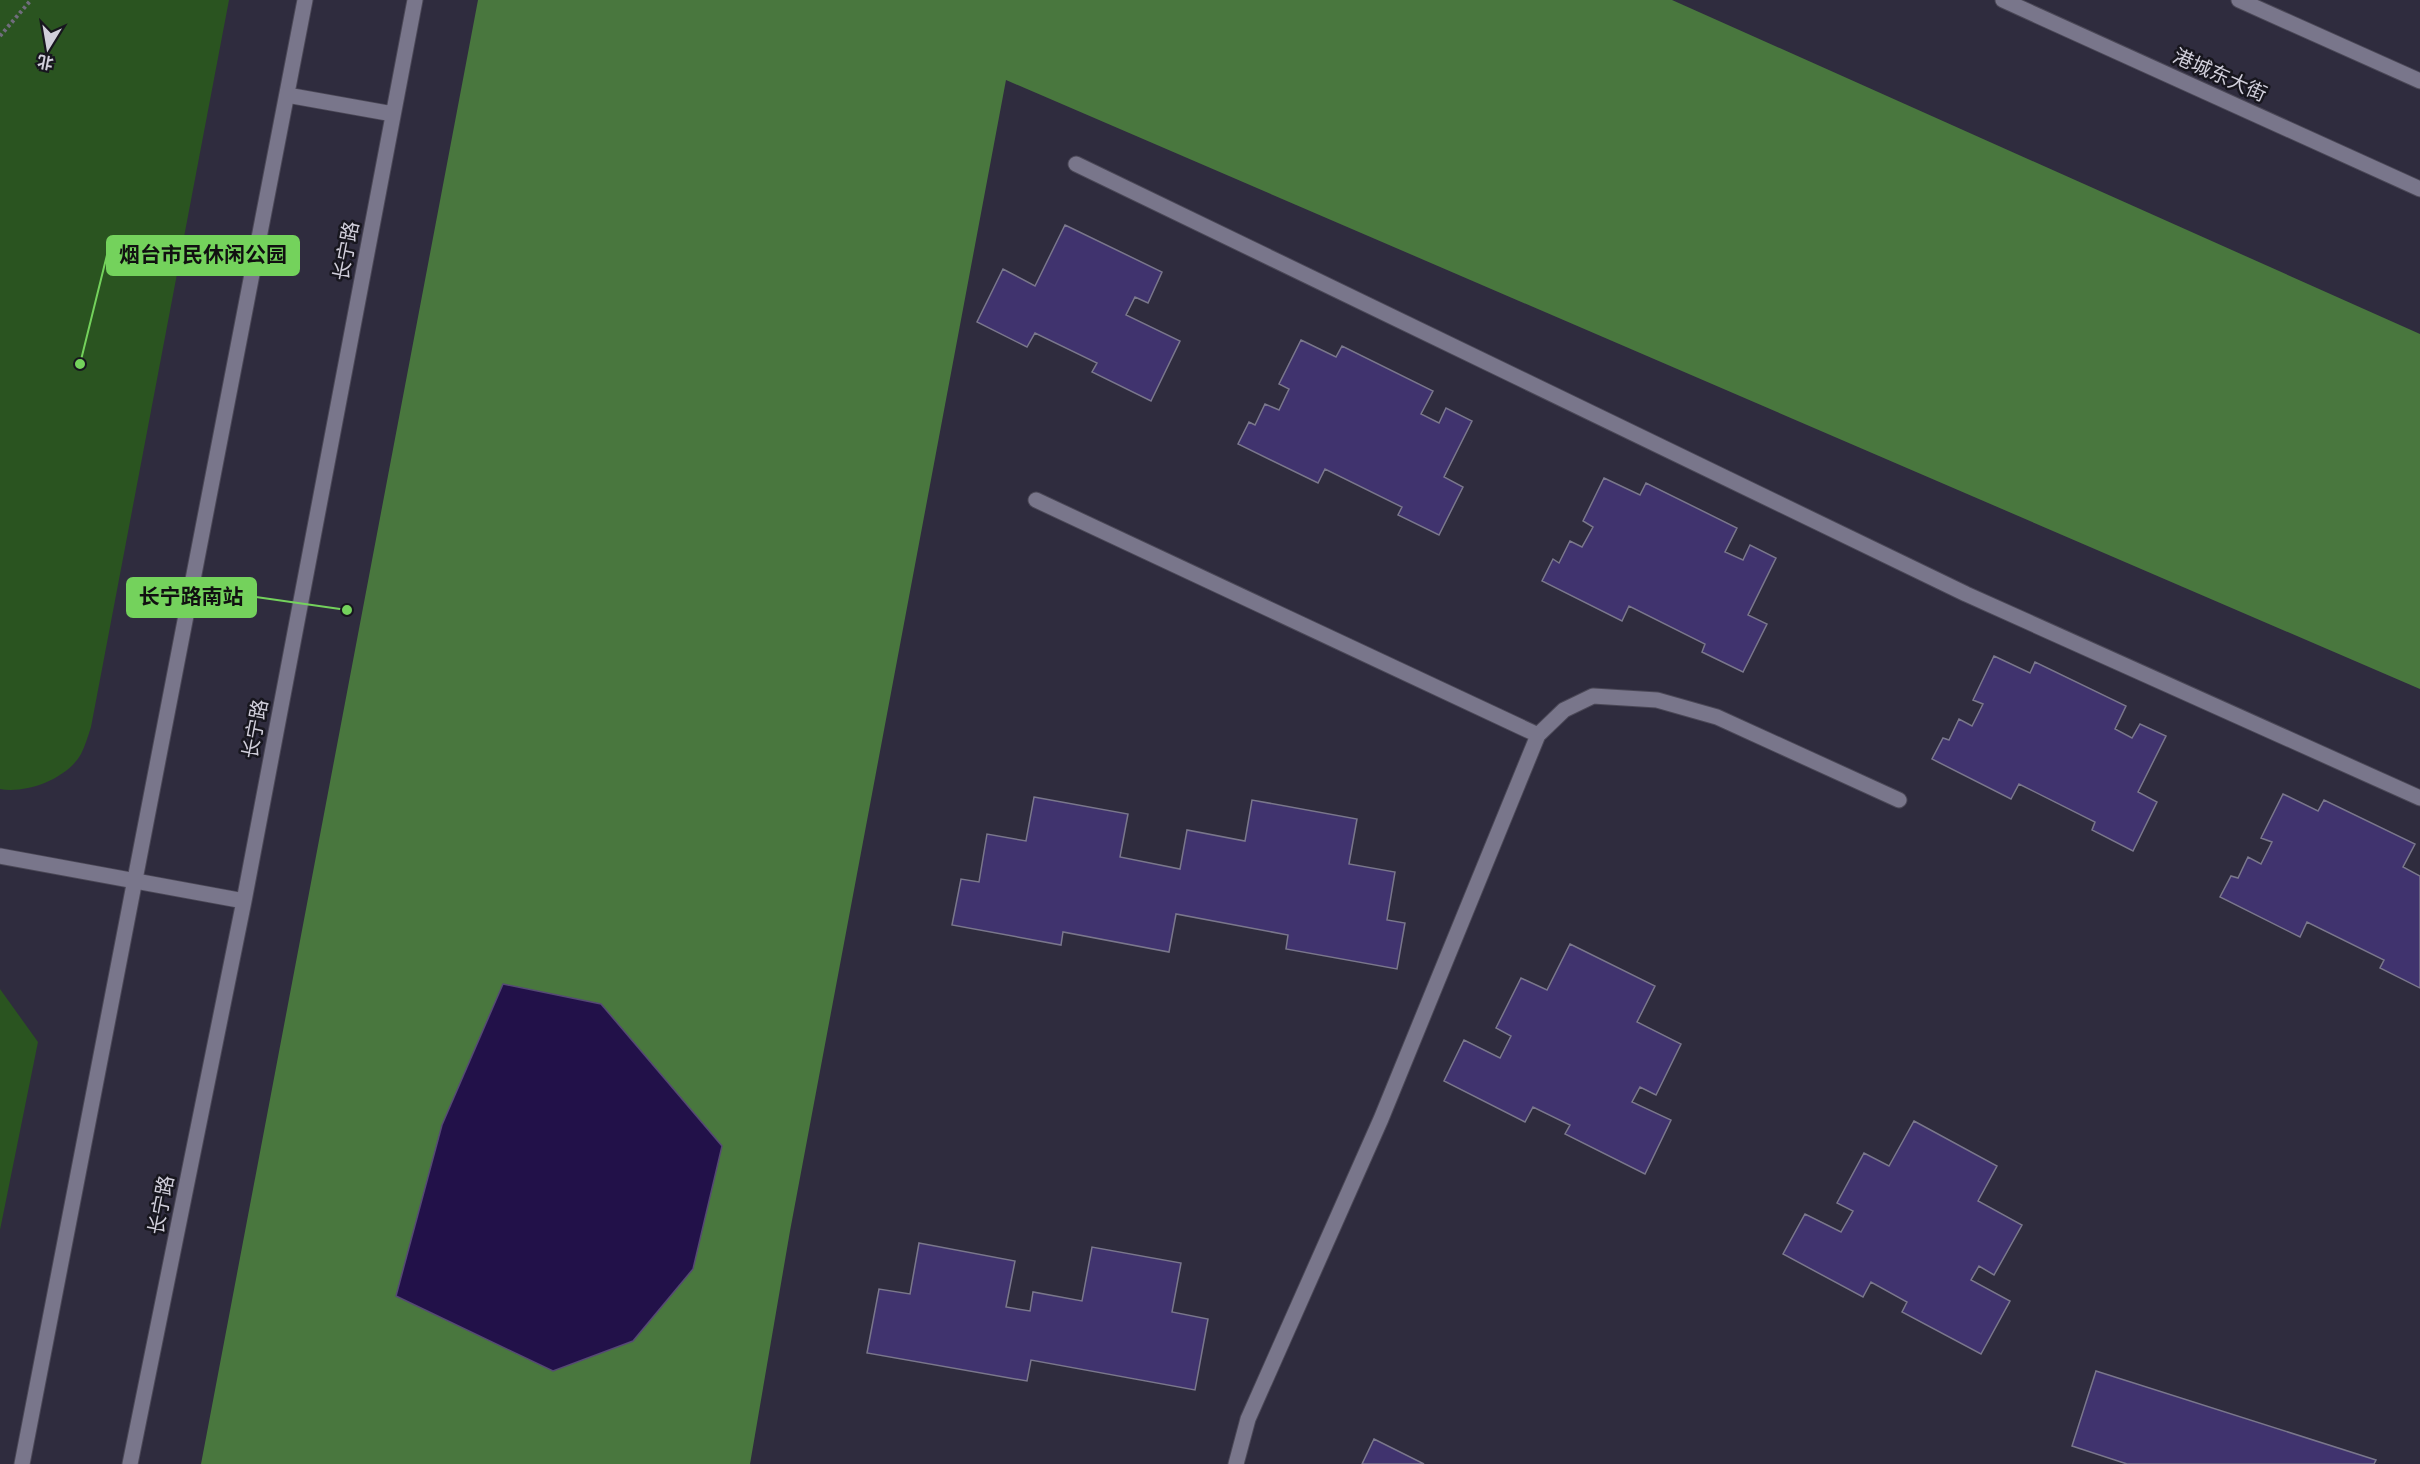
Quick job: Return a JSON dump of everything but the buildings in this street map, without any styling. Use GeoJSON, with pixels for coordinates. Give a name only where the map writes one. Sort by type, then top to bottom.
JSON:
{"type":"FeatureCollection","features":[{"type":"Feature","properties":{"kind":"street"},"geometry":{"type":"LineString","coordinates":[[22,1464],[305,0]]}},
{"type":"Feature","properties":{"kind":"street","name":"长宁路"},"geometry":{"type":"LineString","coordinates":[[130,1464],[244,901],[415,0]]}},
{"type":"Feature","properties":{"kind":"street","name":"港城东大街"},"geometry":{"type":"LineString","coordinates":[[2003,0],[2420,189]]}},
{"type":"Feature","properties":{"kind":"street"},"geometry":{"type":"LineString","coordinates":[[2240,0],[2420,81]]}},
{"type":"Feature","properties":{"kind":"street"},"geometry":{"type":"LineString","coordinates":[[287,95],[393,114]]}},
{"type":"Feature","properties":{"kind":"street"},"geometry":{"type":"LineString","coordinates":[[1076,164],[1966,594],[2420,798]]}},
{"type":"Feature","properties":{"kind":"street"},"geometry":{"type":"LineString","coordinates":[[1036,501],[1538,735]]}},
{"type":"Feature","properties":{"kind":"street"},"geometry":{"type":"LineString","coordinates":[[1236,1464],[1248,1419],[1381,1119],[1538,735],[1564,710],[1593,696],[1657,700],[1717,717],[1899,800]]}},
{"type":"Feature","properties":{"kind":"street"},"geometry":{"type":"LineString","coordinates":[[0,856],[244,901]]}},
{"type":"Feature","properties":{"kind":"path"},"geometry":{"type":"LineString","coordinates":[[0,36],[31,0]]}},
{"type":"Feature","properties":{"kind":"green space"},"geometry":{"type":"Polygon","coordinates":[[[0,0],[229,0],[91,727],[81,754],[66,771],[45,783],[10,790],[0,789],[0,0]]]}},
{"type":"Feature","properties":{"kind":"green space"},"geometry":{"type":"Polygon","coordinates":[[[478,0],[1672,0],[2420,334],[2420,689],[1006,80],[790,1231],[750,1464],[201,1464],[478,0]]]}},
{"type":"Feature","properties":{"kind":"green space"},"geometry":{"type":"Polygon","coordinates":[[[0,989],[38,1042],[0,1230],[0,989]]]}},
{"type":"Feature","properties":{"kind":"shaded area"},"geometry":{"type":"Polygon","coordinates":[[[503,984],[601,1004],[722,1146],[693,1269],[633,1341],[553,1371],[396,1296],[442,1125],[503,984]]]}},
{"type":"Feature","properties":{"kind":"place","name":"烟台市民休闲公园"},"geometry":{"type":"Point","coordinates":[80,364]}},
{"type":"Feature","properties":{"kind":"place","name":"长宁路南站"},"geometry":{"type":"Point","coordinates":[347,610]}}]}
